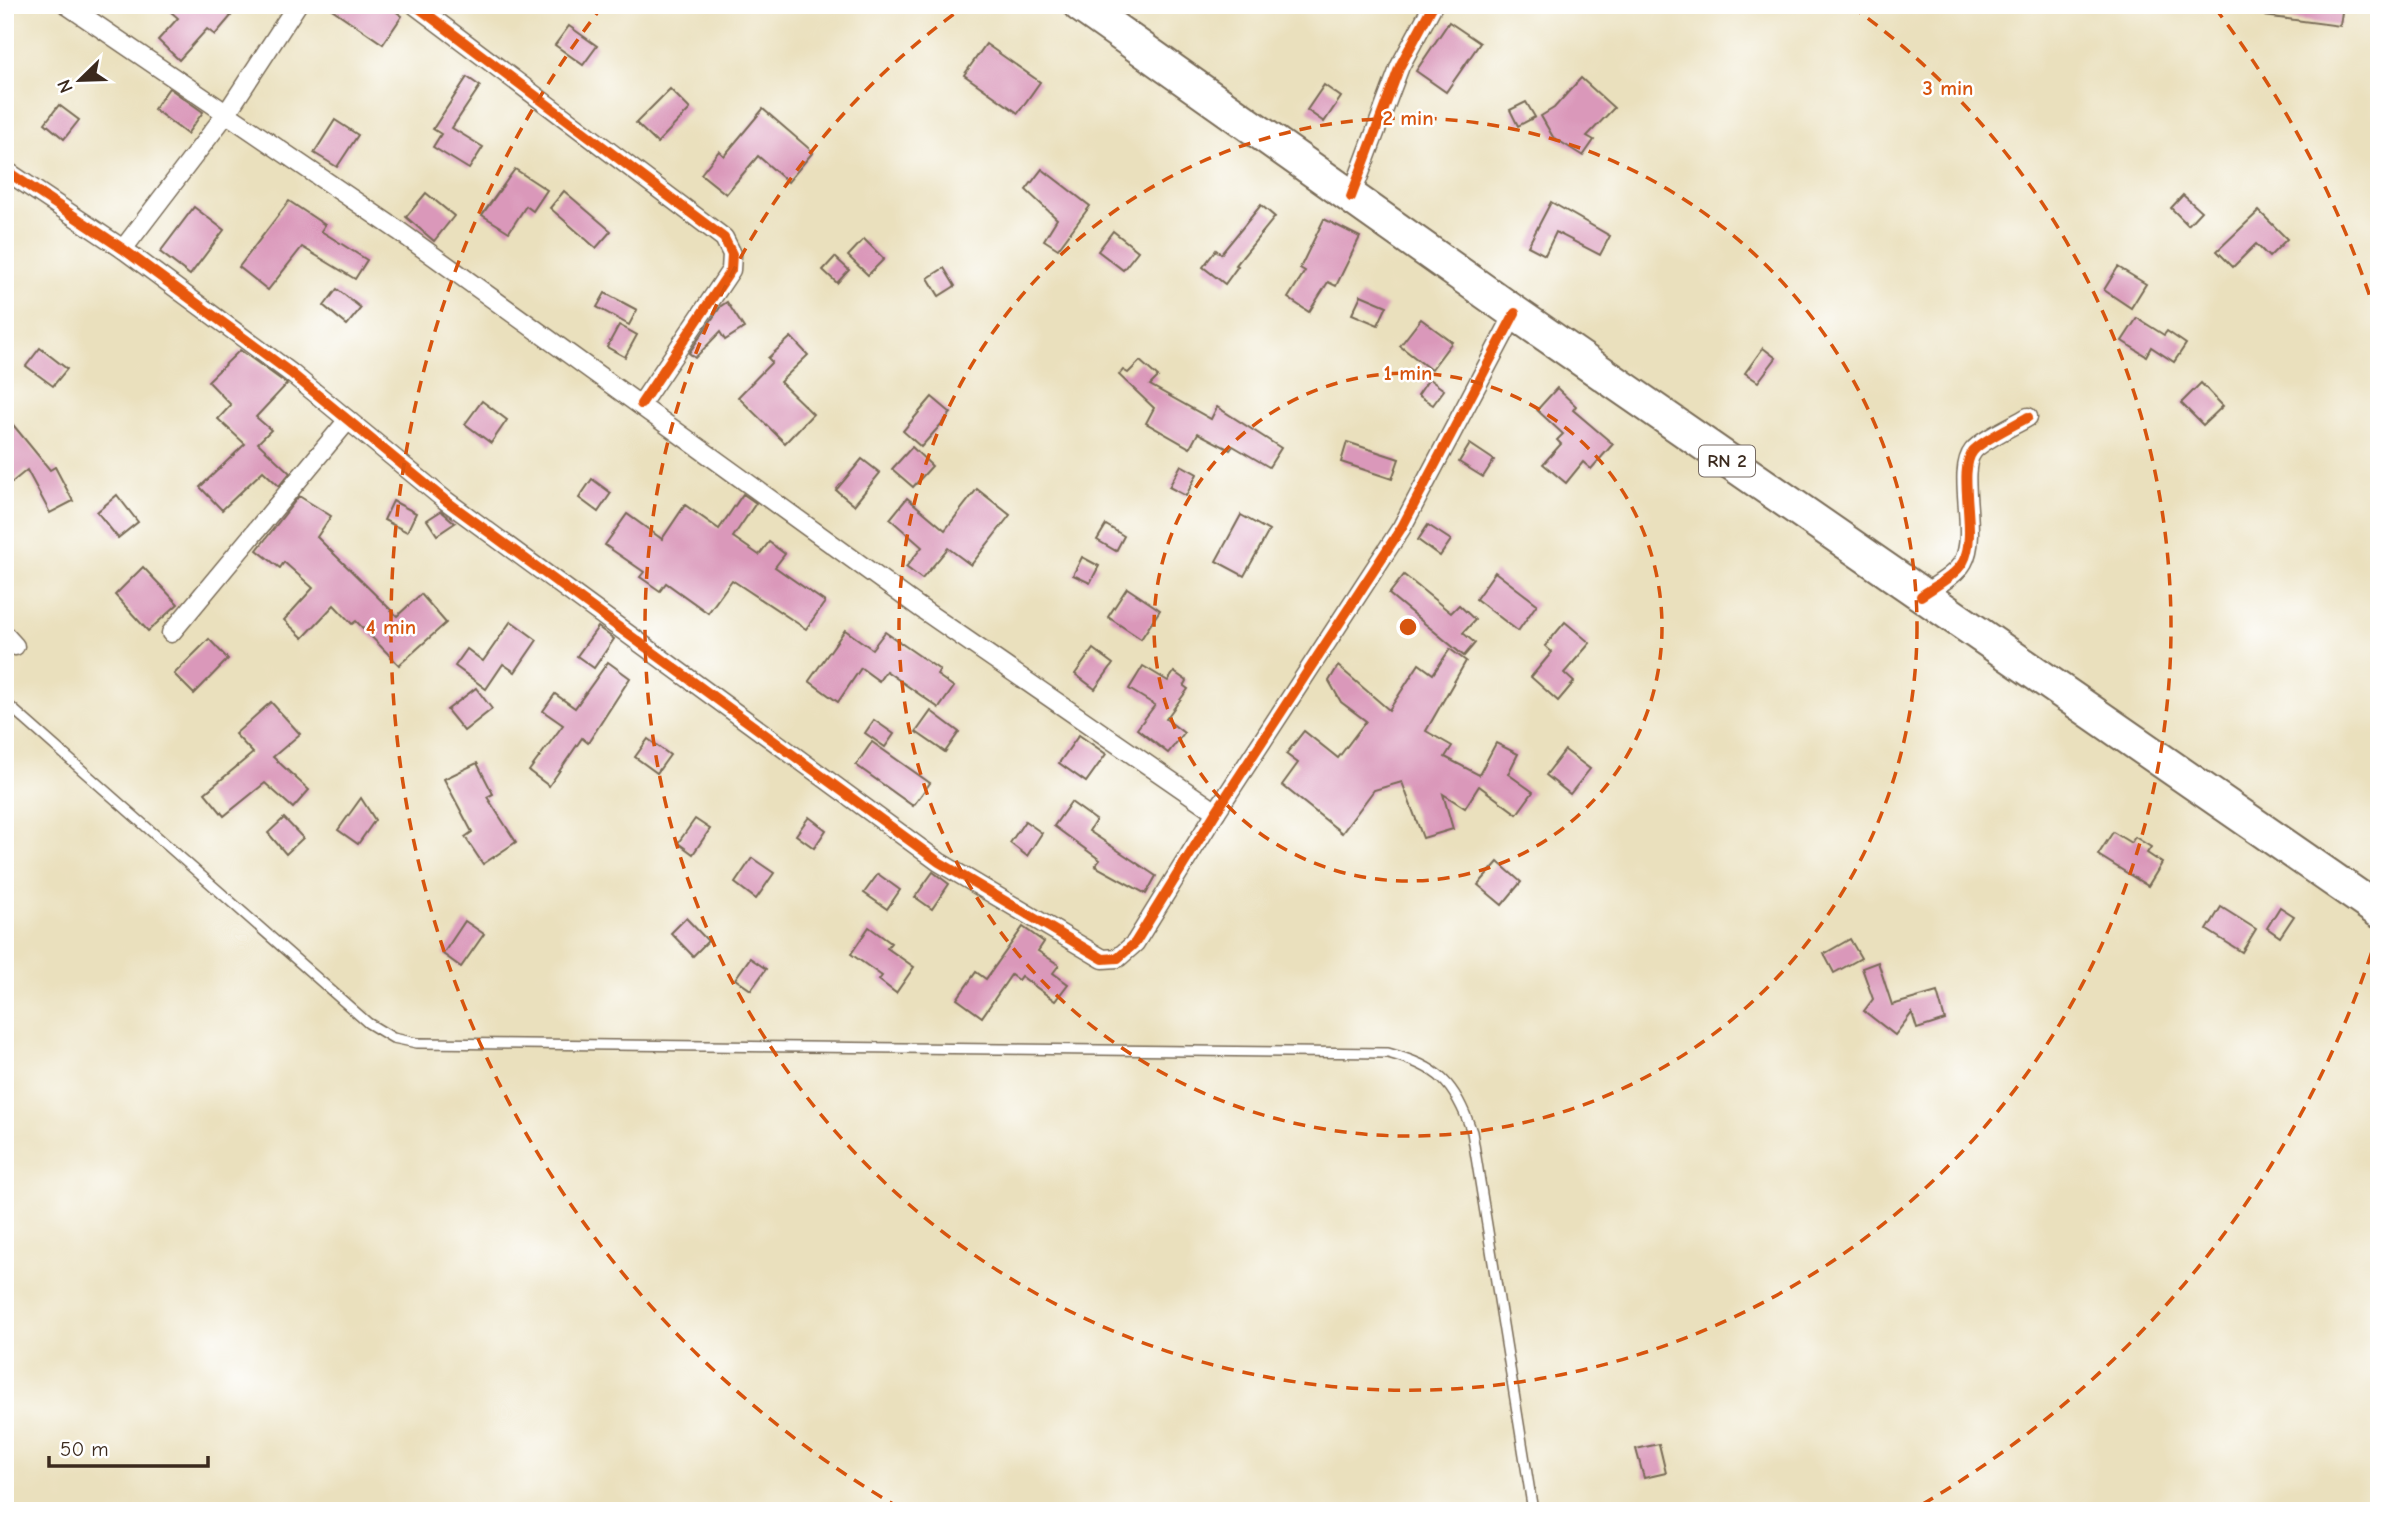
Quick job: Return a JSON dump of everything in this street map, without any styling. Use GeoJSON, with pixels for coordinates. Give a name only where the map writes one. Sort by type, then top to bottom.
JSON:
{"type":"FeatureCollection","features":[{"type":"Feature","properties":{"kind":"highway","name":"RN 2"},"geometry":{"type":"LineString","coordinates":[[1080,5],[1515,313],[2379,911]]}},
{"type":"Feature","properties":{"kind":"street"},"geometry":{"type":"LineString","coordinates":[[67,5],[410,239],[919,607],[1216,813]]}},
{"type":"Feature","properties":{"kind":"street"},"geometry":{"type":"LineString","coordinates":[[123,249],[226,114],[298,5]]}},
{"type":"Feature","properties":{"kind":"street"},"geometry":{"type":"LineString","coordinates":[[415,5],[724,238],[732,254],[731,270],[641,404]]}},
{"type":"Feature","properties":{"kind":"street"},"geometry":{"type":"LineString","coordinates":[[1351,197],[1400,66],[1433,5]]}},
{"type":"Feature","properties":{"kind":"street"},"geometry":{"type":"LineString","coordinates":[[5,170],[123,249],[292,373],[445,500],[939,862],[1103,959],[1118,958],[1135,943],[1402,527],[1515,313]]}},
{"type":"Feature","properties":{"kind":"street"},"geometry":{"type":"LineString","coordinates":[[1922,596],[1956,571],[1964,561],[1969,542],[1968,463],[1973,450],[2028,417]]}},
{"type":"Feature","properties":{"kind":"street"},"geometry":{"type":"LineString","coordinates":[[171,633],[348,421]]}},
{"type":"Feature","properties":{"kind":"lane"},"geometry":{"type":"LineString","coordinates":[[5,702],[368,1023],[393,1038],[417,1043],[1388,1053],[1421,1062],[1442,1077],[1462,1105],[1472,1132],[1532,1511]]}},
{"type":"Feature","properties":{"kind":"building"},"geometry":{"type":"Polygon","coordinates":[[[163,5],[218,5],[231,16],[215,35],[207,29],[179,60],[158,40],[178,18],[163,5]]]}},
{"type":"Feature","properties":{"kind":"building"},"geometry":{"type":"Polygon","coordinates":[[[326,5],[387,5],[402,16],[383,44],[326,5]]]}},
{"type":"Feature","properties":{"kind":"building"},"geometry":{"type":"Polygon","coordinates":[[[2265,5],[2343,5],[2340,26],[2265,16],[2265,5]]]}},
{"type":"Feature","properties":{"kind":"building"},"geometry":{"type":"Polygon","coordinates":[[[1449,22],[1480,43],[1446,92],[1416,71],[1449,22]]]}},
{"type":"Feature","properties":{"kind":"building"},"geometry":{"type":"Polygon","coordinates":[[[569,26],[597,46],[583,65],[555,45],[569,26]]]}},
{"type":"Feature","properties":{"kind":"building"},"geometry":{"type":"Polygon","coordinates":[[[986,44],[1040,82],[1018,113],[964,75],[986,44]]]}},
{"type":"Feature","properties":{"kind":"building"},"geometry":{"type":"Polygon","coordinates":[[[467,77],[480,86],[452,128],[483,147],[469,169],[433,147],[441,134],[433,129],[467,77]]]}},
{"type":"Feature","properties":{"kind":"building"},"geometry":{"type":"Polygon","coordinates":[[[1581,78],[1614,108],[1587,136],[1594,140],[1583,156],[1553,137],[1541,116],[1554,108],[1581,78]]]}},
{"type":"Feature","properties":{"kind":"building"},"geometry":{"type":"Polygon","coordinates":[[[1324,85],[1341,97],[1324,122],[1307,110],[1324,85]]]}},
{"type":"Feature","properties":{"kind":"building"},"geometry":{"type":"Polygon","coordinates":[[[169,88],[203,112],[187,134],[154,109],[169,88]]]}},
{"type":"Feature","properties":{"kind":"building"},"geometry":{"type":"Polygon","coordinates":[[[670,89],[690,109],[657,143],[636,123],[670,89]]]}},
{"type":"Feature","properties":{"kind":"building"},"geometry":{"type":"Polygon","coordinates":[[[1526,102],[1535,117],[1518,126],[1510,110],[1526,102]]]}},
{"type":"Feature","properties":{"kind":"building"},"geometry":{"type":"Polygon","coordinates":[[[59,105],[79,120],[64,139],[45,123],[59,105]]]}},
{"type":"Feature","properties":{"kind":"building"},"geometry":{"type":"Polygon","coordinates":[[[763,109],[813,152],[788,182],[758,156],[726,194],[701,174],[719,151],[724,156],[763,109]]]}},
{"type":"Feature","properties":{"kind":"building"},"geometry":{"type":"Polygon","coordinates":[[[335,120],[358,135],[337,167],[314,153],[335,120]]]}},
{"type":"Feature","properties":{"kind":"building"},"geometry":{"type":"Polygon","coordinates":[[[515,169],[547,190],[533,211],[526,206],[509,232],[482,215],[515,169]]]}},
{"type":"Feature","properties":{"kind":"building"},"geometry":{"type":"Polygon","coordinates":[[[1042,169],[1090,206],[1058,249],[1044,240],[1057,219],[1026,190],[1042,169]]]}},
{"type":"Feature","properties":{"kind":"building"},"geometry":{"type":"Polygon","coordinates":[[[564,191],[611,231],[596,248],[550,208],[564,191]]]}},
{"type":"Feature","properties":{"kind":"building"},"geometry":{"type":"Polygon","coordinates":[[[426,193],[454,216],[434,241],[406,217],[426,193]]]}},
{"type":"Feature","properties":{"kind":"building"},"geometry":{"type":"Polygon","coordinates":[[[2183,195],[2201,211],[2188,225],[2171,208],[2183,195]]]}},
{"type":"Feature","properties":{"kind":"building"},"geometry":{"type":"Polygon","coordinates":[[[289,201],[325,225],[321,231],[367,260],[355,279],[302,247],[268,290],[239,267],[289,201]]]}},
{"type":"Feature","properties":{"kind":"building"},"geometry":{"type":"Polygon","coordinates":[[[1551,202],[1610,236],[1600,255],[1556,232],[1545,255],[1528,246],[1551,202]]]}},
{"type":"Feature","properties":{"kind":"building"},"geometry":{"type":"Polygon","coordinates":[[[1261,205],[1275,217],[1236,265],[1238,266],[1225,284],[1203,267],[1216,250],[1221,254],[1261,205]]]}},
{"type":"Feature","properties":{"kind":"building"},"geometry":{"type":"Polygon","coordinates":[[[194,207],[224,230],[190,275],[160,252],[194,207]]]}},
{"type":"Feature","properties":{"kind":"building"},"geometry":{"type":"Polygon","coordinates":[[[2259,211],[2287,239],[2269,257],[2256,244],[2233,267],[2217,251],[2259,211]]]}},
{"type":"Feature","properties":{"kind":"building"},"geometry":{"type":"Polygon","coordinates":[[[1324,219],[1360,237],[1336,286],[1328,282],[1309,312],[1288,298],[1305,271],[1300,268],[1324,219]]]}},
{"type":"Feature","properties":{"kind":"building"},"geometry":{"type":"Polygon","coordinates":[[[1113,231],[1138,251],[1123,270],[1098,251],[1113,231]]]}},
{"type":"Feature","properties":{"kind":"building"},"geometry":{"type":"Polygon","coordinates":[[[864,239],[884,259],[868,275],[848,256],[864,239]]]}},
{"type":"Feature","properties":{"kind":"building"},"geometry":{"type":"Polygon","coordinates":[[[835,257],[849,270],[837,283],[823,270],[835,257]]]}},
{"type":"Feature","properties":{"kind":"building"},"geometry":{"type":"Polygon","coordinates":[[[2118,267],[2146,284],[2131,308],[2104,290],[2118,267]]]}},
{"type":"Feature","properties":{"kind":"building"},"geometry":{"type":"Polygon","coordinates":[[[944,268],[955,286],[939,296],[928,278],[944,268]]]}},
{"type":"Feature","properties":{"kind":"building"},"geometry":{"type":"Polygon","coordinates":[[[337,289],[361,308],[347,325],[324,306],[337,289]]]}},
{"type":"Feature","properties":{"kind":"building"},"geometry":{"type":"Polygon","coordinates":[[[605,293],[637,310],[629,325],[597,307],[605,293]]]}},
{"type":"Feature","properties":{"kind":"building"},"geometry":{"type":"Polygon","coordinates":[[[1361,295],[1387,306],[1378,325],[1352,314],[1361,295]]]}},
{"type":"Feature","properties":{"kind":"building"},"geometry":{"type":"Polygon","coordinates":[[[727,302],[744,328],[725,340],[720,332],[695,358],[689,353],[721,306],[727,302]]]}},
{"type":"Feature","properties":{"kind":"building"},"geometry":{"type":"Polygon","coordinates":[[[2137,318],[2164,335],[2167,331],[2186,344],[2174,362],[2151,347],[2146,356],[2122,341],[2137,318]]]}},
{"type":"Feature","properties":{"kind":"building"},"geometry":{"type":"Polygon","coordinates":[[[1421,319],[1452,342],[1431,370],[1400,346],[1421,319]]]}},
{"type":"Feature","properties":{"kind":"building"},"geometry":{"type":"Polygon","coordinates":[[[619,325],[637,335],[625,357],[607,347],[619,325]]]}},
{"type":"Feature","properties":{"kind":"building"},"geometry":{"type":"Polygon","coordinates":[[[791,337],[808,355],[780,382],[813,414],[785,443],[738,397],[772,362],[768,358],[791,337]]]}},
{"type":"Feature","properties":{"kind":"building"},"geometry":{"type":"Polygon","coordinates":[[[40,348],[67,369],[53,386],[26,366],[40,348]]]}},
{"type":"Feature","properties":{"kind":"building"},"geometry":{"type":"Polygon","coordinates":[[[1763,348],[1776,358],[1758,382],[1745,373],[1763,348]]]}},
{"type":"Feature","properties":{"kind":"building"},"geometry":{"type":"Polygon","coordinates":[[[240,350],[287,384],[256,417],[271,430],[258,443],[290,473],[279,486],[263,471],[222,510],[200,487],[245,444],[218,419],[231,405],[208,381],[240,350]]]}},
{"type":"Feature","properties":{"kind":"building"},"geometry":{"type":"Polygon","coordinates":[[[1140,361],[1158,377],[1150,385],[1211,419],[1217,407],[1281,448],[1269,467],[1233,446],[1230,450],[1198,433],[1190,448],[1146,423],[1154,408],[1119,375],[1123,370],[1128,373],[1140,361]]]}},
{"type":"Feature","properties":{"kind":"building"},"geometry":{"type":"Polygon","coordinates":[[[1429,379],[1444,390],[1433,405],[1418,395],[1429,379]]]}},
{"type":"Feature","properties":{"kind":"building"},"geometry":{"type":"Polygon","coordinates":[[[2201,383],[2223,406],[2203,425],[2181,403],[2201,383]]]}},
{"type":"Feature","properties":{"kind":"building"},"geometry":{"type":"Polygon","coordinates":[[[1557,388],[1576,406],[1573,410],[1613,444],[1591,469],[1583,462],[1566,483],[1543,464],[1561,444],[1557,440],[1563,434],[1537,410],[1557,388]]]}},
{"type":"Feature","properties":{"kind":"building"},"geometry":{"type":"Polygon","coordinates":[[[932,397],[951,413],[921,447],[903,431],[932,397]]]}},
{"type":"Feature","properties":{"kind":"building"},"geometry":{"type":"Polygon","coordinates":[[[482,401],[507,420],[491,443],[465,424],[482,401]]]}},
{"type":"Feature","properties":{"kind":"building"},"geometry":{"type":"Polygon","coordinates":[[[5,415],[50,470],[55,467],[73,501],[50,513],[27,470],[5,488],[5,415]]]}},
{"type":"Feature","properties":{"kind":"building"},"geometry":{"type":"Polygon","coordinates":[[[1347,442],[1399,459],[1392,479],[1341,462],[1347,442]]]}},
{"type":"Feature","properties":{"kind":"building"},"geometry":{"type":"Polygon","coordinates":[[[1470,444],[1494,460],[1483,477],[1459,462],[1470,444]]]}},
{"type":"Feature","properties":{"kind":"building"},"geometry":{"type":"Polygon","coordinates":[[[912,447],[932,466],[913,487],[892,469],[912,447]]]}},
{"type":"Feature","properties":{"kind":"building"},"geometry":{"type":"Polygon","coordinates":[[[862,459],[880,473],[854,505],[836,490],[862,459]]]}},
{"type":"Feature","properties":{"kind":"building"},"geometry":{"type":"Polygon","coordinates":[[[1181,465],[1197,474],[1186,496],[1169,487],[1181,465]]]}},
{"type":"Feature","properties":{"kind":"building"},"geometry":{"type":"Polygon","coordinates":[[[592,479],[611,493],[598,512],[579,498],[592,479]]]}},
{"type":"Feature","properties":{"kind":"building"},"geometry":{"type":"Polygon","coordinates":[[[977,489],[1010,515],[971,565],[948,548],[922,579],[906,567],[922,547],[890,519],[907,498],[945,530],[977,489]]]}},
{"type":"Feature","properties":{"kind":"building"},"geometry":{"type":"Polygon","coordinates":[[[743,494],[756,503],[733,537],[759,555],[769,542],[785,554],[775,567],[825,602],[806,629],[732,580],[708,613],[666,583],[660,591],[640,577],[644,572],[605,545],[627,514],[662,539],[685,505],[719,529],[743,494]]]}},
{"type":"Feature","properties":{"kind":"building"},"geometry":{"type":"Polygon","coordinates":[[[117,495],[138,522],[118,538],[97,512],[117,495]]]}},
{"type":"Feature","properties":{"kind":"building"},"geometry":{"type":"Polygon","coordinates":[[[299,496],[331,516],[317,537],[397,616],[421,594],[446,623],[399,665],[356,621],[352,624],[334,605],[303,638],[284,620],[313,588],[284,562],[280,568],[257,550],[299,496]]]}},
{"type":"Feature","properties":{"kind":"building"},"geometry":{"type":"Polygon","coordinates":[[[393,501],[416,513],[407,532],[384,520],[393,501]]]}},
{"type":"Feature","properties":{"kind":"building"},"geometry":{"type":"Polygon","coordinates":[[[441,511],[455,523],[437,535],[427,520],[441,511]]]}},
{"type":"Feature","properties":{"kind":"building"},"geometry":{"type":"Polygon","coordinates":[[[1241,515],[1269,531],[1244,576],[1216,561],[1241,515]]]}},
{"type":"Feature","properties":{"kind":"building"},"geometry":{"type":"Polygon","coordinates":[[[1106,525],[1124,536],[1116,551],[1097,540],[1106,525]]]}},
{"type":"Feature","properties":{"kind":"building"},"geometry":{"type":"Polygon","coordinates":[[[1428,525],[1451,540],[1440,556],[1418,540],[1428,525]]]}},
{"type":"Feature","properties":{"kind":"building"},"geometry":{"type":"Polygon","coordinates":[[[1082,557],[1099,566],[1090,583],[1073,575],[1082,557]]]}},
{"type":"Feature","properties":{"kind":"building"},"geometry":{"type":"Polygon","coordinates":[[[143,567],[178,604],[148,631],[115,595],[143,567]]]}},
{"type":"Feature","properties":{"kind":"building"},"geometry":{"type":"Polygon","coordinates":[[[1495,572],[1537,604],[1518,631],[1476,599],[1495,572]]]}},
{"type":"Feature","properties":{"kind":"building"},"geometry":{"type":"Polygon","coordinates":[[[1404,575],[1451,613],[1459,605],[1475,620],[1463,633],[1475,643],[1464,656],[1389,594],[1404,575]]]}},
{"type":"Feature","properties":{"kind":"building"},"geometry":{"type":"Polygon","coordinates":[[[1127,588],[1160,610],[1141,639],[1108,617],[1127,588]]]}},
{"type":"Feature","properties":{"kind":"building"},"geometry":{"type":"Polygon","coordinates":[[[511,621],[537,640],[515,672],[503,664],[486,689],[455,666],[467,649],[483,661],[511,621]]]}},
{"type":"Feature","properties":{"kind":"building"},"geometry":{"type":"Polygon","coordinates":[[[1565,622],[1590,643],[1564,673],[1574,682],[1558,701],[1531,677],[1552,652],[1545,646],[1565,622]]]}},
{"type":"Feature","properties":{"kind":"building"},"geometry":{"type":"Polygon","coordinates":[[[598,627],[614,639],[594,668],[577,656],[598,627]]]}},
{"type":"Feature","properties":{"kind":"building"},"geometry":{"type":"Polygon","coordinates":[[[845,630],[872,649],[885,632],[940,670],[937,675],[954,687],[939,708],[886,671],[879,681],[861,668],[838,702],[809,681],[845,630]]]}},
{"type":"Feature","properties":{"kind":"building"},"geometry":{"type":"Polygon","coordinates":[[[209,639],[228,659],[194,694],[174,674],[209,639]]]}},
{"type":"Feature","properties":{"kind":"building"},"geometry":{"type":"Polygon","coordinates":[[[1093,649],[1113,664],[1095,689],[1075,674],[1093,649]]]}},
{"type":"Feature","properties":{"kind":"building"},"geometry":{"type":"Polygon","coordinates":[[[1450,649],[1466,661],[1426,731],[1452,746],[1445,757],[1479,775],[1496,743],[1518,754],[1508,774],[1533,792],[1517,814],[1479,786],[1465,808],[1443,794],[1453,829],[1423,838],[1402,782],[1374,790],[1342,833],[1282,785],[1298,763],[1286,754],[1304,731],[1338,758],[1366,721],[1341,702],[1329,681],[1338,666],[1389,710],[1419,664],[1433,674],[1450,649]]]}},
{"type":"Feature","properties":{"kind":"building"},"geometry":{"type":"Polygon","coordinates":[[[608,662],[630,678],[588,743],[582,738],[549,786],[529,771],[563,725],[543,711],[555,694],[575,708],[608,662]]]}},
{"type":"Feature","properties":{"kind":"building"},"geometry":{"type":"Polygon","coordinates":[[[1143,666],[1168,681],[1174,672],[1187,681],[1184,686],[1188,689],[1166,719],[1184,733],[1168,753],[1137,729],[1155,705],[1129,689],[1143,666]]]}},
{"type":"Feature","properties":{"kind":"building"},"geometry":{"type":"Polygon","coordinates":[[[476,688],[492,709],[464,731],[447,710],[476,688]]]}},
{"type":"Feature","properties":{"kind":"building"},"geometry":{"type":"Polygon","coordinates":[[[271,702],[300,734],[273,757],[309,790],[293,808],[265,783],[224,816],[205,793],[253,753],[235,734],[271,702]]]}},
{"type":"Feature","properties":{"kind":"building"},"geometry":{"type":"Polygon","coordinates":[[[931,711],[959,732],[945,752],[916,732],[931,711]]]}},
{"type":"Feature","properties":{"kind":"building"},"geometry":{"type":"Polygon","coordinates":[[[874,720],[894,734],[885,747],[865,733],[874,720]]]}},
{"type":"Feature","properties":{"kind":"building"},"geometry":{"type":"Polygon","coordinates":[[[1079,735],[1106,754],[1086,782],[1059,763],[1079,735]]]}},
{"type":"Feature","properties":{"kind":"building"},"geometry":{"type":"Polygon","coordinates":[[[648,739],[670,755],[657,773],[635,757],[648,739]]]}},
{"type":"Feature","properties":{"kind":"building"},"geometry":{"type":"Polygon","coordinates":[[[872,742],[930,783],[913,806],[856,765],[872,742]]]}},
{"type":"Feature","properties":{"kind":"building"},"geometry":{"type":"Polygon","coordinates":[[[1565,750],[1590,769],[1570,794],[1546,775],[1565,750]]]}},
{"type":"Feature","properties":{"kind":"building"},"geometry":{"type":"Polygon","coordinates":[[[477,763],[493,794],[487,797],[516,842],[483,864],[465,837],[472,832],[444,779],[477,763]]]}},
{"type":"Feature","properties":{"kind":"building"},"geometry":{"type":"Polygon","coordinates":[[[361,798],[375,820],[358,844],[338,830],[361,798]]]}},
{"type":"Feature","properties":{"kind":"building"},"geometry":{"type":"Polygon","coordinates":[[[1071,802],[1096,820],[1089,831],[1156,876],[1146,894],[1095,866],[1100,860],[1054,826],[1071,802]]]}},
{"type":"Feature","properties":{"kind":"building"},"geometry":{"type":"Polygon","coordinates":[[[809,817],[826,830],[814,848],[796,835],[809,817]]]}},
{"type":"Feature","properties":{"kind":"building"},"geometry":{"type":"Polygon","coordinates":[[[284,818],[303,838],[286,854],[268,833],[284,818]]]}},
{"type":"Feature","properties":{"kind":"building"},"geometry":{"type":"Polygon","coordinates":[[[695,819],[710,829],[693,854],[678,843],[695,819]]]}},
{"type":"Feature","properties":{"kind":"building"},"geometry":{"type":"Polygon","coordinates":[[[1025,821],[1042,833],[1027,856],[1010,843],[1025,821]]]}},
{"type":"Feature","properties":{"kind":"building"},"geometry":{"type":"Polygon","coordinates":[[[2113,832],[2131,843],[2135,837],[2151,847],[2147,853],[2162,863],[2148,886],[2098,855],[2113,832]]]}},
{"type":"Feature","properties":{"kind":"building"},"geometry":{"type":"Polygon","coordinates":[[[752,858],[774,873],[756,899],[735,883],[752,858]]]}},
{"type":"Feature","properties":{"kind":"building"},"geometry":{"type":"Polygon","coordinates":[[[1498,862],[1521,882],[1502,905],[1478,885],[1498,862]]]}},
{"type":"Feature","properties":{"kind":"building"},"geometry":{"type":"Polygon","coordinates":[[[933,872],[949,884],[932,909],[915,897],[933,872]]]}},
{"type":"Feature","properties":{"kind":"building"},"geometry":{"type":"Polygon","coordinates":[[[878,874],[900,890],[887,909],[864,893],[878,874]]]}},
{"type":"Feature","properties":{"kind":"building"},"geometry":{"type":"Polygon","coordinates":[[[2221,907],[2256,929],[2242,952],[2207,930],[2221,907]]]}},
{"type":"Feature","properties":{"kind":"building"},"geometry":{"type":"Polygon","coordinates":[[[2280,907],[2294,916],[2280,937],[2267,928],[2280,907]]]}},
{"type":"Feature","properties":{"kind":"building"},"geometry":{"type":"Polygon","coordinates":[[[686,918],[708,941],[693,956],[671,933],[686,918]]]}},
{"type":"Feature","properties":{"kind":"building"},"geometry":{"type":"Polygon","coordinates":[[[465,921],[484,934],[461,967],[443,954],[465,921]]]}},
{"type":"Feature","properties":{"kind":"building"},"geometry":{"type":"Polygon","coordinates":[[[869,927],[891,943],[887,948],[914,967],[896,993],[879,980],[882,976],[851,954],[869,927]]]}},
{"type":"Feature","properties":{"kind":"building"},"geometry":{"type":"Polygon","coordinates":[[[1023,927],[1044,942],[1038,951],[1059,965],[1053,973],[1068,984],[1055,1001],[1021,976],[1018,980],[1011,975],[982,1017],[957,999],[976,972],[986,979],[1023,927]]]}},
{"type":"Feature","properties":{"kind":"building"},"geometry":{"type":"Polygon","coordinates":[[[1850,939],[1861,958],[1834,973],[1824,954],[1850,939]]]}},
{"type":"Feature","properties":{"kind":"building"},"geometry":{"type":"Polygon","coordinates":[[[750,958],[766,969],[751,990],[735,979],[750,958]]]}},
{"type":"Feature","properties":{"kind":"building"},"geometry":{"type":"Polygon","coordinates":[[[1878,962],[1892,1005],[1937,992],[1945,1020],[1917,1029],[1912,1013],[1895,1035],[1864,1011],[1873,999],[1862,968],[1878,962]]]}},
{"type":"Feature","properties":{"kind":"building"},"geometry":{"type":"Polygon","coordinates":[[[1659,1444],[1666,1473],[1644,1478],[1636,1449],[1659,1444]]]}},
{"type":"Feature","properties":{"kind":"cycle path"},"geometry":{"type":"LineString","coordinates":[[415,5],[724,238],[732,254],[731,270],[641,404]]}},
{"type":"Feature","properties":{"kind":"cycle path"},"geometry":{"type":"LineString","coordinates":[[1351,197],[1400,66],[1433,5]]}},
{"type":"Feature","properties":{"kind":"cycle path"},"geometry":{"type":"LineString","coordinates":[[5,170],[123,249],[291,373],[445,500],[939,862],[1103,959],[1118,958],[1135,943],[1216,812],[1402,527],[1515,313]]}},
{"type":"Feature","properties":{"kind":"cycle path"},"geometry":{"type":"LineString","coordinates":[[1921,596],[1955,572],[1963,562],[1969,536],[1968,461],[1973,451],[2028,417]]}}]}
